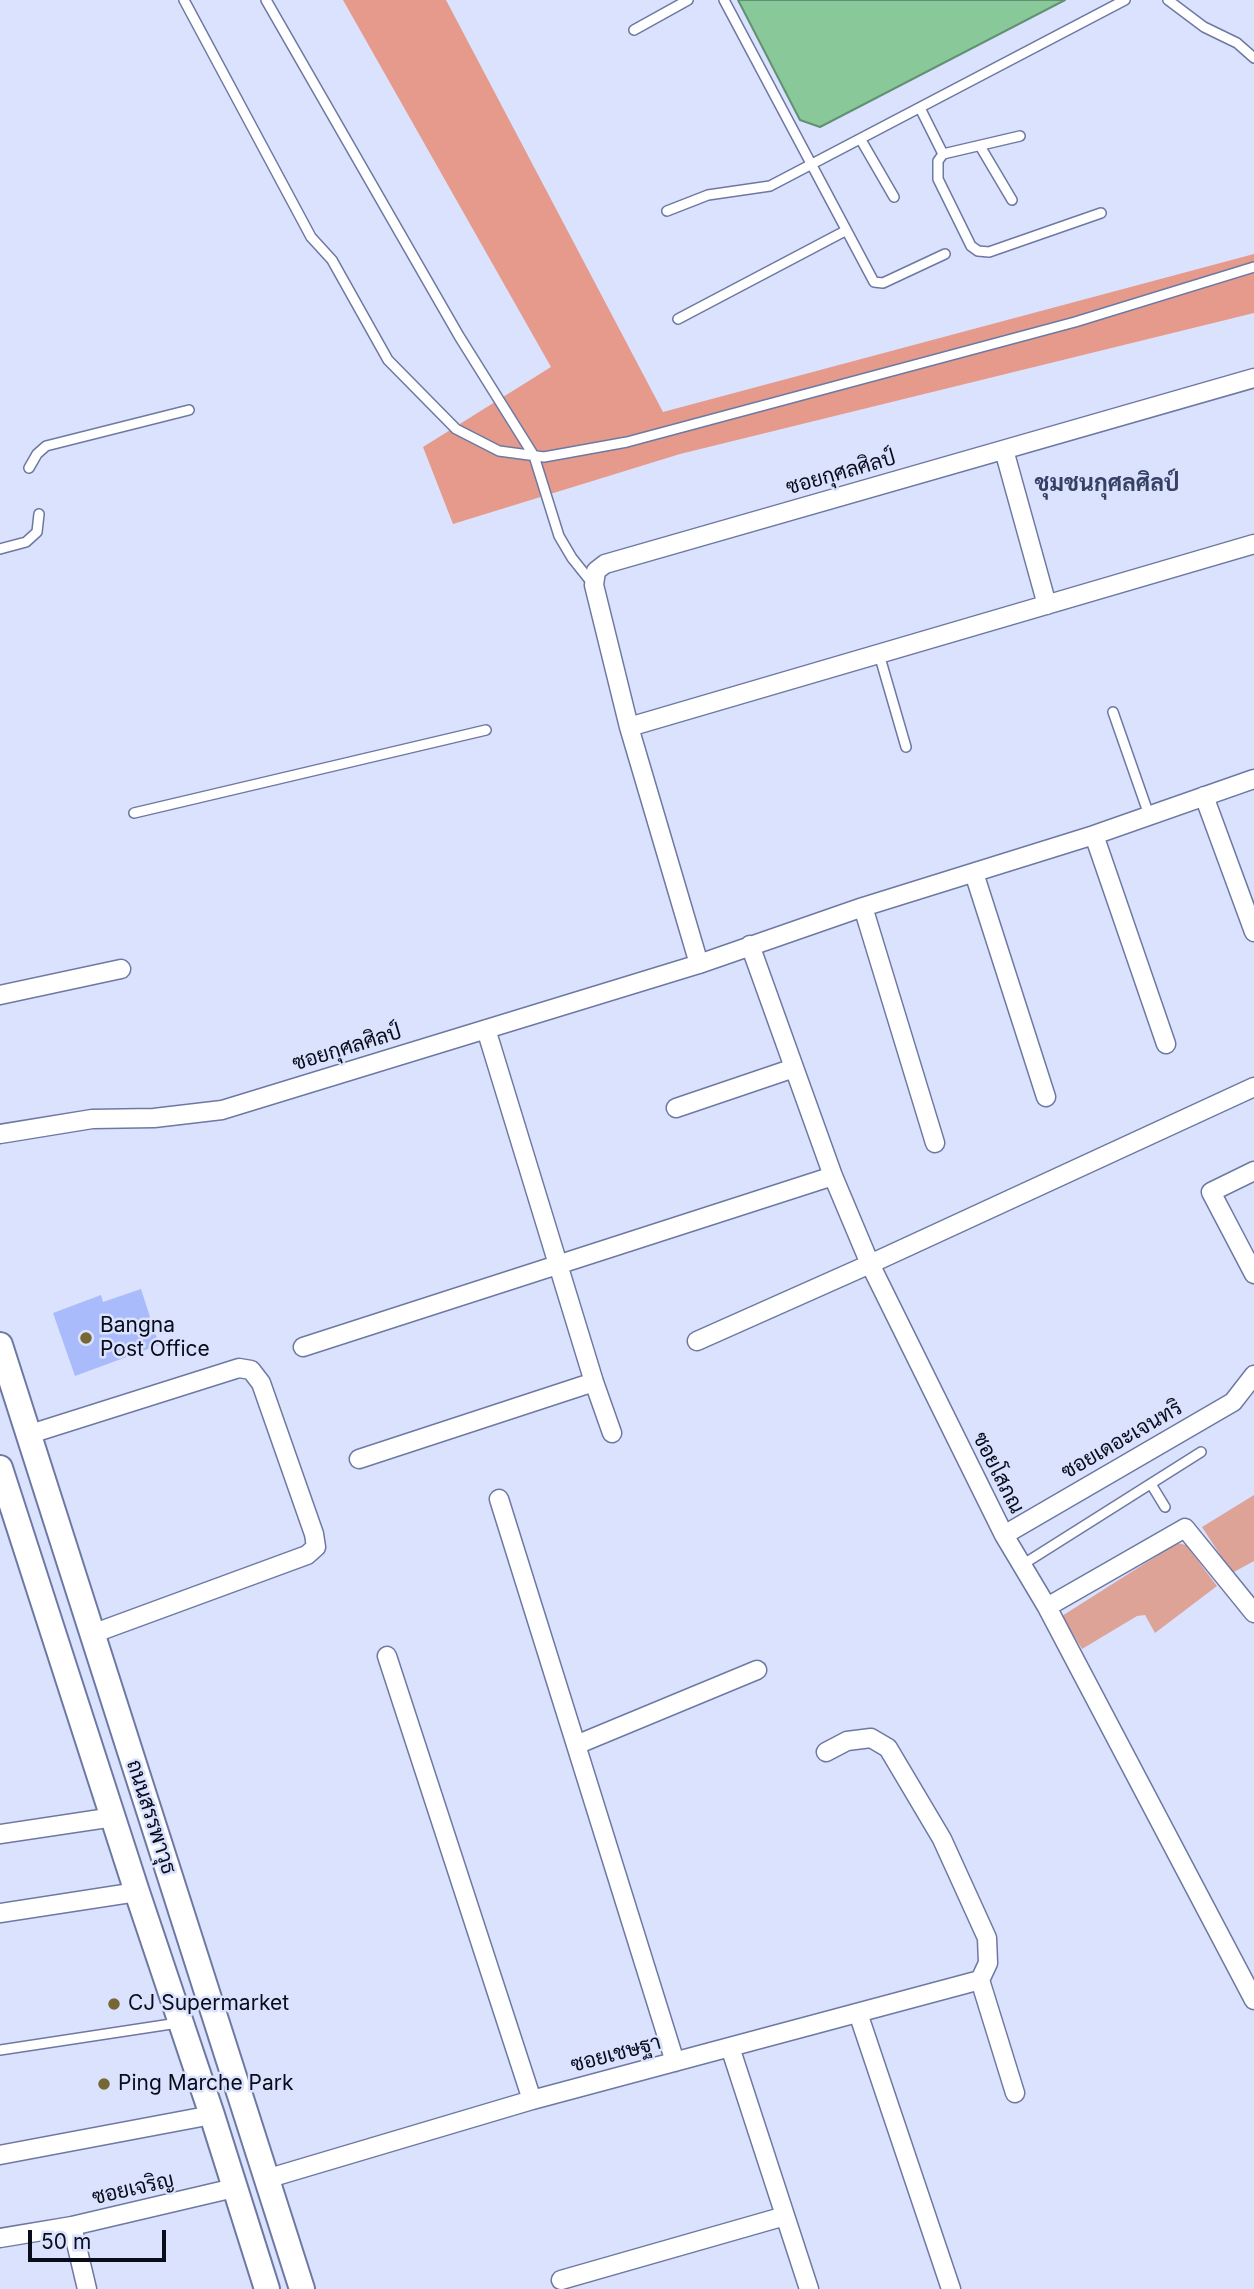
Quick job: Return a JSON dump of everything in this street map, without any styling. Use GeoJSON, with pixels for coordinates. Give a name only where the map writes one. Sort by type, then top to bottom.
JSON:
{"type":"FeatureCollection","features":[{"type":"Feature","properties":{"kind":"main road","name":"ถนนสรรพาวุธ"},"geometry":{"type":"LineString","coordinates":[[0,1345],[8,1397],[27,1435],[302,2289]]}},
{"type":"Feature","properties":{"kind":"main road","name":"ถนนสรรพาวุธ"},"geometry":{"type":"LineString","coordinates":[[1,1473],[267,2289]]}},
{"type":"Feature","properties":{"kind":"main road"},"geometry":{"type":"LineString","coordinates":[[234,2188],[266,2179]]}},
{"type":"Feature","properties":{"kind":"street","name":"ซอยกุศลศิลป์"},"geometry":{"type":"LineString","coordinates":[[594,585],[596,571],[605,564],[1254,378]]}},
{"type":"Feature","properties":{"kind":"street"},"geometry":{"type":"LineString","coordinates":[[1004,450],[1047,605]]}},
{"type":"Feature","properties":{"kind":"street"},"geometry":{"type":"LineString","coordinates":[[629,727],[1254,544]]}},
{"type":"Feature","properties":{"kind":"street"},"geometry":{"type":"LineString","coordinates":[[594,585],[629,727],[699,964]]}},
{"type":"Feature","properties":{"kind":"street","name":"ซอยกุศลศิลป์"},"geometry":{"type":"LineString","coordinates":[[0,1134],[92,1119],[153,1118],[222,1110],[699,964],[863,906],[1094,835],[1254,779]]}},
{"type":"Feature","properties":{"kind":"street"},"geometry":{"type":"LineString","coordinates":[[1204,796],[1254,932]]}},
{"type":"Feature","properties":{"kind":"street"},"geometry":{"type":"LineString","coordinates":[[1094,835],[1166,1044]]}},
{"type":"Feature","properties":{"kind":"street"},"geometry":{"type":"LineString","coordinates":[[974,873],[1046,1097]]}},
{"type":"Feature","properties":{"kind":"street"},"geometry":{"type":"LineString","coordinates":[[863,906],[935,1143]]}},
{"type":"Feature","properties":{"kind":"street","name":"ซอยโสภณ"},"geometry":{"type":"LineString","coordinates":[[750,945],[833,1176],[870,1264],[1004,1535],[1047,1607],[1254,2000]]}},
{"type":"Feature","properties":{"kind":"street"},"geometry":{"type":"LineString","coordinates":[[0,995],[121,969]]}},
{"type":"Feature","properties":{"kind":"street"},"geometry":{"type":"LineString","coordinates":[[486,1029],[612,1433]]}},
{"type":"Feature","properties":{"kind":"street"},"geometry":{"type":"LineString","coordinates":[[677,1108],[794,1068]]}},
{"type":"Feature","properties":{"kind":"street"},"geometry":{"type":"LineString","coordinates":[[697,1340],[870,1264],[1254,1087]]}},
{"type":"Feature","properties":{"kind":"street"},"geometry":{"type":"LineString","coordinates":[[1254,1171],[1211,1192],[1254,1274]]}},
{"type":"Feature","properties":{"kind":"street"},"geometry":{"type":"LineString","coordinates":[[303,1347],[833,1176]]}},
{"type":"Feature","properties":{"kind":"street"},"geometry":{"type":"LineString","coordinates":[[27,1435],[239,1368],[251,1370],[261,1383],[314,1534],[316,1547],[307,1555],[92,1634]]}},
{"type":"Feature","properties":{"kind":"street","name":"ซอยเดอะเจนทริ"},"geometry":{"type":"LineString","coordinates":[[1004,1535],[1233,1402],[1254,1375]]}},
{"type":"Feature","properties":{"kind":"street"},"geometry":{"type":"LineString","coordinates":[[359,1459],[594,1382]]}},
{"type":"Feature","properties":{"kind":"street"},"geometry":{"type":"LineString","coordinates":[[499,1499],[676,2062]]}},
{"type":"Feature","properties":{"kind":"street"},"geometry":{"type":"LineString","coordinates":[[1047,1607],[1185,1528],[1254,1613]]}},
{"type":"Feature","properties":{"kind":"street"},"geometry":{"type":"LineString","coordinates":[[387,1656],[532,2100]]}},
{"type":"Feature","properties":{"kind":"street"},"geometry":{"type":"LineString","coordinates":[[576,1745],[757,1670]]}},
{"type":"Feature","properties":{"kind":"street"},"geometry":{"type":"LineString","coordinates":[[826,1752],[847,1741],[871,1738],[888,1748],[942,1839],[987,1938],[988,1963],[981,1980],[1015,2093]]}},
{"type":"Feature","properties":{"kind":"street"},"geometry":{"type":"LineString","coordinates":[[0,1834],[114,1817]]}},
{"type":"Feature","properties":{"kind":"street"},"geometry":{"type":"LineString","coordinates":[[0,1913],[137,1892]]}},
{"type":"Feature","properties":{"kind":"street","name":"ซอยเชษฐา"},"geometry":{"type":"LineString","coordinates":[[266,2179],[532,2100],[981,1980]]}},
{"type":"Feature","properties":{"kind":"street"},"geometry":{"type":"LineString","coordinates":[[858,2013],[951,2289]]}},
{"type":"Feature","properties":{"kind":"street"},"geometry":{"type":"LineString","coordinates":[[730,2047],[809,2289]]}},
{"type":"Feature","properties":{"kind":"street"},"geometry":{"type":"LineString","coordinates":[[0,2155],[212,2115]]}},
{"type":"Feature","properties":{"kind":"street","name":"ซอยเจริญ"},"geometry":{"type":"LineString","coordinates":[[0,2238],[72,2226],[234,2188]]}},
{"type":"Feature","properties":{"kind":"street"},"geometry":{"type":"LineString","coordinates":[[561,2280],[785,2216]]}},
{"type":"Feature","properties":{"kind":"street"},"geometry":{"type":"LineString","coordinates":[[72,2226],[87,2289]]}},
{"type":"Feature","properties":{"kind":"lane"},"geometry":{"type":"LineString","coordinates":[[184,0],[311,237],[332,260],[388,360],[456,429],[499,451],[544,457],[627,442],[1074,322],[1254,267]]}},
{"type":"Feature","properties":{"kind":"lane"},"geometry":{"type":"LineString","coordinates":[[266,0],[459,336],[534,456],[559,536],[572,558],[594,585]]}},
{"type":"Feature","properties":{"kind":"lane"},"geometry":{"type":"LineString","coordinates":[[634,30],[688,0]]}},
{"type":"Feature","properties":{"kind":"lane"},"geometry":{"type":"LineString","coordinates":[[724,0],[874,282],[883,283],[945,254]]}},
{"type":"Feature","properties":{"kind":"lane"},"geometry":{"type":"LineString","coordinates":[[667,211],[708,195],[770,186],[1125,0]]}},
{"type":"Feature","properties":{"kind":"lane"},"geometry":{"type":"LineString","coordinates":[[1168,0],[1194,20],[1237,43],[1254,58]]}},
{"type":"Feature","properties":{"kind":"lane"},"geometry":{"type":"LineString","coordinates":[[920,108],[943,154]]}},
{"type":"Feature","properties":{"kind":"lane"},"geometry":{"type":"LineString","coordinates":[[1020,136],[943,154],[938,161],[938,178],[971,246],[978,251],[989,252],[1101,213]]}},
{"type":"Feature","properties":{"kind":"lane"},"geometry":{"type":"LineString","coordinates":[[861,140],[894,197]]}},
{"type":"Feature","properties":{"kind":"lane"},"geometry":{"type":"LineString","coordinates":[[980,146],[1012,200]]}},
{"type":"Feature","properties":{"kind":"lane"},"geometry":{"type":"LineString","coordinates":[[678,319],[845,231]]}},
{"type":"Feature","properties":{"kind":"lane"},"geometry":{"type":"LineString","coordinates":[[30,468],[37,454],[46,446],[189,410]]}},
{"type":"Feature","properties":{"kind":"lane"},"geometry":{"type":"LineString","coordinates":[[0,549],[26,542],[37,531],[39,514]]}},
{"type":"Feature","properties":{"kind":"lane"},"geometry":{"type":"LineString","coordinates":[[879,654],[906,747]]}},
{"type":"Feature","properties":{"kind":"lane"},"geometry":{"type":"LineString","coordinates":[[1113,712],[1149,815]]}},
{"type":"Feature","properties":{"kind":"lane"},"geometry":{"type":"LineString","coordinates":[[134,813],[486,730]]}},
{"type":"Feature","properties":{"kind":"lane"},"geometry":{"type":"LineString","coordinates":[[1022,1565],[1201,1452]]}},
{"type":"Feature","properties":{"kind":"lane"},"geometry":{"type":"LineString","coordinates":[[1151,1484],[1165,1507]]}},
{"type":"Feature","properties":{"kind":"lane"},"geometry":{"type":"LineString","coordinates":[[0,2050],[180,2023]]}},
{"type":"Feature","properties":{"kind":"shaded area"},"geometry":{"type":"Polygon","coordinates":[[[343,0],[446,0],[663,412],[1254,254],[1254,313],[680,454],[453,524],[423,447],[551,367],[343,0]]]}},
{"type":"Feature","properties":{"kind":"shaded area"},"geometry":{"type":"Polygon","coordinates":[[[738,0],[1065,0],[820,127],[800,120],[738,0]]]}},
{"type":"Feature","properties":{"kind":"shaded area"},"geometry":{"type":"Polygon","coordinates":[[[1254,1495],[1254,1561],[1232,1573],[1202,1527],[1254,1495]]]}},
{"type":"Feature","properties":{"kind":"shaded area"},"geometry":{"type":"Polygon","coordinates":[[[1177,1543],[1186,1545],[1217,1586],[1155,1633],[1145,1615],[1137,1616],[1082,1649],[1062,1616],[1177,1543]]]}},
{"type":"Feature","properties":{"kind":"building"},"geometry":{"type":"Polygon","coordinates":[[[141,1289],[159,1345],[75,1376],[53,1313],[101,1295],[103,1302],[141,1289]]]}},
{"type":"Feature","properties":{"kind":"place","name":"Bangna Post Office"},"geometry":{"type":"Point","coordinates":[86,1338]}},
{"type":"Feature","properties":{"kind":"place","name":"CJ Supermarket"},"geometry":{"type":"Point","coordinates":[114,2004]}},
{"type":"Feature","properties":{"kind":"place","name":"Ping Marche Park"},"geometry":{"type":"Point","coordinates":[104,2084]}},
{"type":"Feature","properties":{"kind":"district","name":"ชุมชนกุศลศิลป์"},"geometry":{"type":"Point","coordinates":[1107,484]}}]}
